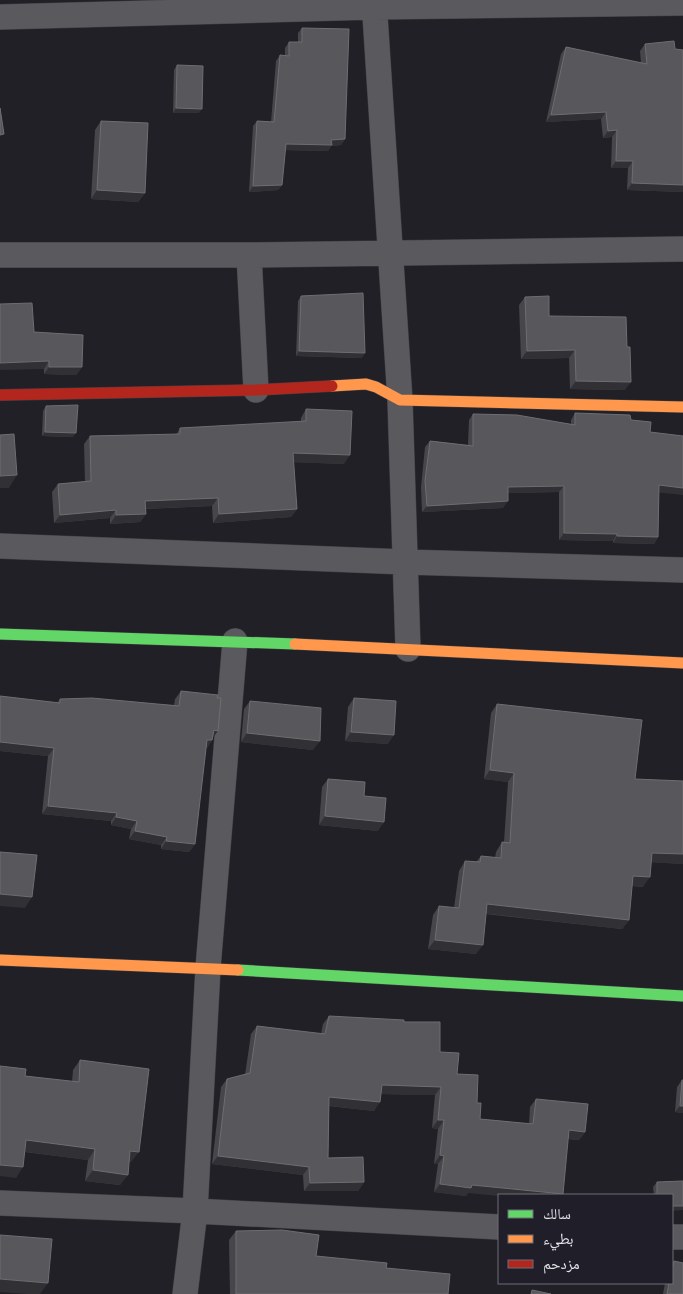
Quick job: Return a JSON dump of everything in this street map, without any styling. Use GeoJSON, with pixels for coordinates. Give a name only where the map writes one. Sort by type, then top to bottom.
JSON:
{"type":"FeatureCollection","features":[{"type":"Feature","properties":{"kind":"street"},"geometry":{"type":"LineString","coordinates":[[0,17],[375,3],[683,3]]}},
{"type":"Feature","properties":{"kind":"street"},"geometry":{"type":"LineString","coordinates":[[375,3],[400,400],[408,649]]}},
{"type":"Feature","properties":{"kind":"street"},"geometry":{"type":"LineString","coordinates":[[0,255],[249,255],[683,249]]}},
{"type":"Feature","properties":{"kind":"street"},"geometry":{"type":"LineString","coordinates":[[249,255],[256,390]]}},
{"type":"Feature","properties":{"kind":"street"},"geometry":{"type":"LineString","coordinates":[[0,395],[256,390],[366,384],[376,387],[400,400],[683,407]]}},
{"type":"Feature","properties":{"kind":"street"},"geometry":{"type":"LineString","coordinates":[[0,546],[405,562],[683,570]]}},
{"type":"Feature","properties":{"kind":"street"},"geometry":{"type":"LineString","coordinates":[[0,634],[235,641],[683,663]]}},
{"type":"Feature","properties":{"kind":"street"},"geometry":{"type":"LineString","coordinates":[[185,1294],[195,1211],[208,968],[235,641]]}},
{"type":"Feature","properties":{"kind":"street"},"geometry":{"type":"LineString","coordinates":[[0,960],[208,968],[683,996]]}},
{"type":"Feature","properties":{"kind":"street"},"geometry":{"type":"LineString","coordinates":[[0,1203],[498,1227]]}},
{"type":"Feature","properties":{"kind":"building"},"geometry":{"type":"Polygon","coordinates":[[[302,28],[349,29],[345,139],[331,140],[332,145],[286,144],[282,185],[253,186],[257,121],[274,122],[280,55],[289,56],[289,42],[302,42],[302,28]]]}},
{"type":"Feature","properties":{"kind":"building"},"geometry":{"type":"Polygon","coordinates":[[[674,41],[675,49],[683,50],[683,185],[632,183],[633,161],[616,161],[617,130],[608,131],[606,112],[551,115],[566,47],[647,64],[645,44],[674,41]]]}},
{"type":"Feature","properties":{"kind":"building"},"geometry":{"type":"Polygon","coordinates":[[[177,65],[203,66],[202,109],[176,108],[177,65]]]}},
{"type":"Feature","properties":{"kind":"building"},"geometry":{"type":"Polygon","coordinates":[[[0,108],[4,134],[0,135],[0,108]]]}},
{"type":"Feature","properties":{"kind":"building"},"geometry":{"type":"Polygon","coordinates":[[[101,121],[148,123],[145,193],[97,190],[101,121]]]}},
{"type":"Feature","properties":{"kind":"building"},"geometry":{"type":"Polygon","coordinates":[[[363,293],[365,353],[299,351],[301,296],[363,293]]]}},
{"type":"Feature","properties":{"kind":"building"},"geometry":{"type":"Polygon","coordinates":[[[549,296],[549,316],[626,317],[627,347],[630,347],[631,382],[576,381],[575,350],[527,351],[525,297],[549,296]]]}},
{"type":"Feature","properties":{"kind":"building"},"geometry":{"type":"Polygon","coordinates":[[[32,303],[34,332],[83,335],[82,367],[49,367],[49,361],[0,363],[0,304],[32,303]]]}},
{"type":"Feature","properties":{"kind":"building"},"geometry":{"type":"Polygon","coordinates":[[[78,405],[76,433],[45,432],[46,406],[78,405]]]}},
{"type":"Feature","properties":{"kind":"building"},"geometry":{"type":"Polygon","coordinates":[[[306,409],[352,411],[350,455],[293,453],[297,509],[219,514],[218,498],[145,501],[146,514],[116,515],[116,510],[60,515],[58,484],[91,481],[90,436],[180,434],[180,428],[306,421],[306,409]]]}},
{"type":"Feature","properties":{"kind":"building"},"geometry":{"type":"Polygon","coordinates":[[[575,413],[630,415],[631,420],[651,422],[650,432],[683,436],[683,488],[659,485],[658,537],[564,533],[564,486],[508,487],[508,501],[427,506],[425,481],[430,441],[473,446],[473,414],[517,415],[575,425],[575,413]]]}},
{"type":"Feature","properties":{"kind":"building"},"geometry":{"type":"Polygon","coordinates":[[[14,434],[17,475],[0,476],[0,435],[14,434]]]}},
{"type":"Feature","properties":{"kind":"building"},"geometry":{"type":"Polygon","coordinates":[[[181,691],[218,695],[217,698],[221,698],[218,731],[214,730],[212,740],[207,740],[195,844],[166,841],[167,837],[135,831],[137,821],[116,817],[117,813],[48,806],[54,748],[0,742],[0,696],[60,703],[60,699],[92,698],[179,706],[181,691]]]}},
{"type":"Feature","properties":{"kind":"building"},"geometry":{"type":"Polygon","coordinates":[[[354,698],[396,701],[394,735],[351,732],[354,698]]]}},
{"type":"Feature","properties":{"kind":"building"},"geometry":{"type":"Polygon","coordinates":[[[250,701],[321,708],[320,741],[247,733],[250,701]]]}},
{"type":"Feature","properties":{"kind":"building"},"geometry":{"type":"Polygon","coordinates":[[[497,704],[642,720],[635,779],[683,781],[683,854],[652,853],[650,877],[633,876],[629,920],[487,904],[483,945],[435,940],[439,906],[459,908],[465,861],[480,862],[481,856],[501,858],[502,842],[510,843],[514,773],[490,770],[497,704]]]}},
{"type":"Feature","properties":{"kind":"building"},"geometry":{"type":"Polygon","coordinates":[[[328,779],[365,782],[364,796],[386,798],[384,822],[325,816],[328,779]]]}},
{"type":"Feature","properties":{"kind":"building"},"geometry":{"type":"Polygon","coordinates":[[[0,852],[37,855],[32,897],[0,894],[0,852]]]}},
{"type":"Feature","properties":{"kind":"building"},"geometry":{"type":"Polygon","coordinates":[[[329,1016],[404,1020],[404,1022],[440,1022],[440,1052],[459,1053],[457,1074],[478,1075],[477,1103],[481,1103],[480,1119],[533,1124],[536,1099],[588,1104],[585,1132],[569,1130],[563,1194],[472,1185],[471,1188],[440,1184],[444,1156],[440,1155],[444,1120],[438,1120],[441,1087],[382,1085],[380,1102],[329,1097],[328,1158],[363,1157],[364,1182],[310,1183],[309,1167],[218,1156],[227,1079],[250,1073],[257,1026],[325,1034],[329,1016]]]}},
{"type":"Feature","properties":{"kind":"building"},"geometry":{"type":"Polygon","coordinates":[[[80,1060],[149,1069],[139,1152],[130,1151],[128,1175],[93,1170],[95,1149],[26,1140],[23,1167],[0,1165],[0,1066],[26,1069],[25,1076],[79,1082],[80,1060]]]}},
{"type":"Feature","properties":{"kind":"building"},"geometry":{"type":"Polygon","coordinates":[[[682,1080],[683,1106],[680,1106],[682,1080]]]}},
{"type":"Feature","properties":{"kind":"building"},"geometry":{"type":"Polygon","coordinates":[[[683,1181],[683,1206],[673,1206],[673,1194],[657,1194],[657,1182],[683,1181]]]}},
{"type":"Feature","properties":{"kind":"building"},"geometry":{"type":"Polygon","coordinates":[[[282,1230],[319,1235],[316,1256],[387,1263],[386,1268],[450,1274],[448,1294],[236,1294],[236,1231],[282,1230]]]}},
{"type":"Feature","properties":{"kind":"building"},"geometry":{"type":"Polygon","coordinates":[[[0,1235],[52,1239],[48,1283],[0,1279],[0,1235]]]}},
{"type":"Feature","properties":{"kind":"building"},"geometry":{"type":"Polygon","coordinates":[[[674,1261],[683,1263],[683,1294],[667,1294],[669,1284],[673,1284],[674,1261]]]}},
{"type":"Feature","properties":{"kind":"building"},"geometry":{"type":"Polygon","coordinates":[[[532,1290],[551,1294],[531,1294],[532,1290]]]}},
{"type":"Feature","properties":{"kind":"traffic: fast"},"geometry":{"type":"LineString","coordinates":[[0,634],[295,644]]}},
{"type":"Feature","properties":{"kind":"traffic: fast"},"geometry":{"type":"LineString","coordinates":[[238,970],[683,996]]}},
{"type":"Feature","properties":{"kind":"traffic: slow"},"geometry":{"type":"LineString","coordinates":[[332,386],[366,384],[376,387],[400,400],[683,407]]}},
{"type":"Feature","properties":{"kind":"traffic: slow"},"geometry":{"type":"LineString","coordinates":[[295,644],[683,663]]}},
{"type":"Feature","properties":{"kind":"traffic: slow"},"geometry":{"type":"LineString","coordinates":[[0,960],[238,970]]}},
{"type":"Feature","properties":{"kind":"traffic: jam"},"geometry":{"type":"LineString","coordinates":[[0,395],[256,390],[332,386]]}}]}
